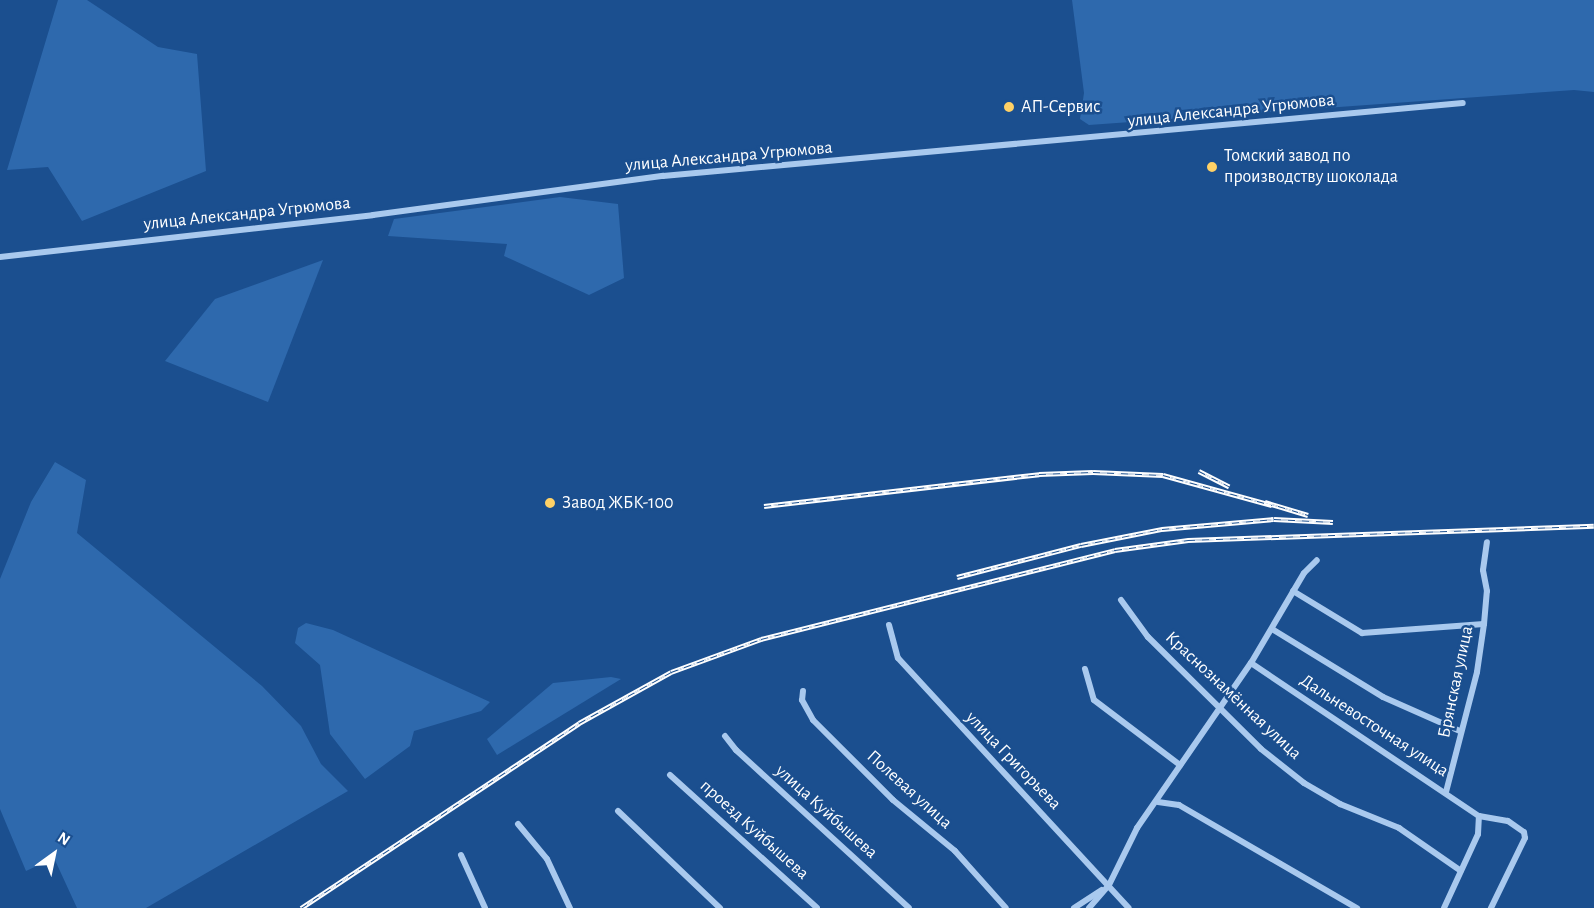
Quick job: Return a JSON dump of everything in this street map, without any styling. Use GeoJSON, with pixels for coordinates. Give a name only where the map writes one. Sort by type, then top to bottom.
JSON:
{"type":"FeatureCollection","features":[{"type":"Feature","properties":{"kind":"street","name":"улица Александра Угрюмова"},"geometry":{"type":"LineString","coordinates":[[0,257],[373,215],[663,176],[1463,103]]}},
{"type":"Feature","properties":{"kind":"street","name":"Брянская улица"},"geometry":{"type":"LineString","coordinates":[[1446,792],[1477,672],[1487,591],[1483,570],[1487,542]]}},
{"type":"Feature","properties":{"kind":"street"},"geometry":{"type":"LineString","coordinates":[[1089,908],[1109,885],[1137,828],[1158,802],[1180,765],[1251,663],[1293,591],[1317,560]]}},
{"type":"Feature","properties":{"kind":"street"},"geometry":{"type":"LineString","coordinates":[[1293,591],[1362,633],[1484,624]]}},
{"type":"Feature","properties":{"kind":"street","name":"Краснознамённая улица"},"geometry":{"type":"LineString","coordinates":[[1121,600],[1148,637],[1262,749],[1304,783],[1340,804],[1399,828],[1461,871]]}},
{"type":"Feature","properties":{"kind":"street","name":"улица Григорьева"},"geometry":{"type":"LineString","coordinates":[[889,625],[898,658],[1129,908]]}},
{"type":"Feature","properties":{"kind":"street"},"geometry":{"type":"LineString","coordinates":[[1272,629],[1383,697],[1460,731]]}},
{"type":"Feature","properties":{"kind":"street","name":"Дальневосточная улица"},"geometry":{"type":"LineString","coordinates":[[1251,663],[1479,816]]}},
{"type":"Feature","properties":{"kind":"street"},"geometry":{"type":"LineString","coordinates":[[1085,669],[1094,700],[1180,765]]}},
{"type":"Feature","properties":{"kind":"street","name":"Полевая улица"},"geometry":{"type":"LineString","coordinates":[[803,691],[802,700],[813,720],[893,800],[956,851],[1006,908]]}},
{"type":"Feature","properties":{"kind":"street","name":"улица Куйбышева"},"geometry":{"type":"LineString","coordinates":[[726,736],[735,750],[909,908]]}},
{"type":"Feature","properties":{"kind":"street","name":"проезд Куйбышева"},"geometry":{"type":"LineString","coordinates":[[670,775],[818,908]]}},
{"type":"Feature","properties":{"kind":"street"},"geometry":{"type":"LineString","coordinates":[[1158,802],[1179,805],[1357,908]]}},
{"type":"Feature","properties":{"kind":"street"},"geometry":{"type":"LineString","coordinates":[[618,811],[720,908]]}},
{"type":"Feature","properties":{"kind":"street"},"geometry":{"type":"LineString","coordinates":[[1444,908],[1478,834],[1479,816],[1508,821],[1524,832],[1525,838],[1491,908]]}},
{"type":"Feature","properties":{"kind":"street"},"geometry":{"type":"LineString","coordinates":[[518,824],[547,859],[570,908]]}},
{"type":"Feature","properties":{"kind":"street"},"geometry":{"type":"LineString","coordinates":[[461,855],[485,908]]}},
{"type":"Feature","properties":{"kind":"street"},"geometry":{"type":"LineString","coordinates":[[1074,908],[1109,885]]}},
{"type":"Feature","properties":{"kind":"shaded area"},"geometry":{"type":"Polygon","coordinates":[[[58,0],[87,0],[158,47],[197,54],[206,171],[82,221],[48,167],[7,170],[58,0]]]}},
{"type":"Feature","properties":{"kind":"shaded area"},"geometry":{"type":"Polygon","coordinates":[[[1072,0],[1594,0],[1594,92],[1574,90],[1089,125],[1080,119],[1084,93],[1072,0]]]}},
{"type":"Feature","properties":{"kind":"shaded area"},"geometry":{"type":"Polygon","coordinates":[[[560,197],[618,204],[624,278],[589,295],[504,256],[507,244],[388,236],[394,219],[560,197]]]}},
{"type":"Feature","properties":{"kind":"shaded area"},"geometry":{"type":"Polygon","coordinates":[[[323,260],[268,402],[165,361],[215,299],[323,260]]]}},
{"type":"Feature","properties":{"kind":"shaded area"},"geometry":{"type":"Polygon","coordinates":[[[55,462],[86,480],[77,533],[262,686],[301,726],[321,764],[348,791],[146,908],[77,908],[54,858],[26,871],[0,809],[0,579],[31,502],[55,462]]]}},
{"type":"Feature","properties":{"kind":"shaded area"},"geometry":{"type":"Polygon","coordinates":[[[306,623],[333,630],[490,702],[481,711],[414,731],[410,746],[365,779],[330,734],[320,665],[295,643],[298,628],[306,623]]]}},
{"type":"Feature","properties":{"kind":"shaded area"},"geometry":{"type":"Polygon","coordinates":[[[611,677],[621,679],[497,755],[487,739],[553,683],[611,677]]]}},
{"type":"Feature","properties":{"kind":"railway"},"geometry":{"type":"LineString","coordinates":[[1199,471],[1229,486]]}},
{"type":"Feature","properties":{"kind":"railway"},"geometry":{"type":"LineString","coordinates":[[764,506],[1039,474],[1093,472],[1163,475],[1272,505]]}},
{"type":"Feature","properties":{"kind":"railway"},"geometry":{"type":"LineString","coordinates":[[1265,502],[1308,515]]}},
{"type":"Feature","properties":{"kind":"railway"},"geometry":{"type":"LineString","coordinates":[[957,577],[1081,545],[1162,529],[1274,519],[1333,522]]}},
{"type":"Feature","properties":{"kind":"railway"},"geometry":{"type":"LineString","coordinates":[[301,908],[579,723],[671,672],[761,639],[1115,550],[1188,540],[1594,526]]}},
{"type":"Feature","properties":{"kind":"place","name":"АП-Сервис"},"geometry":{"type":"Point","coordinates":[1009,107]}},
{"type":"Feature","properties":{"kind":"place","name":"Томский завод по производству шоколада"},"geometry":{"type":"Point","coordinates":[1212,167]}},
{"type":"Feature","properties":{"kind":"place","name":"Завод ЖБК-100"},"geometry":{"type":"Point","coordinates":[550,503]}}]}
